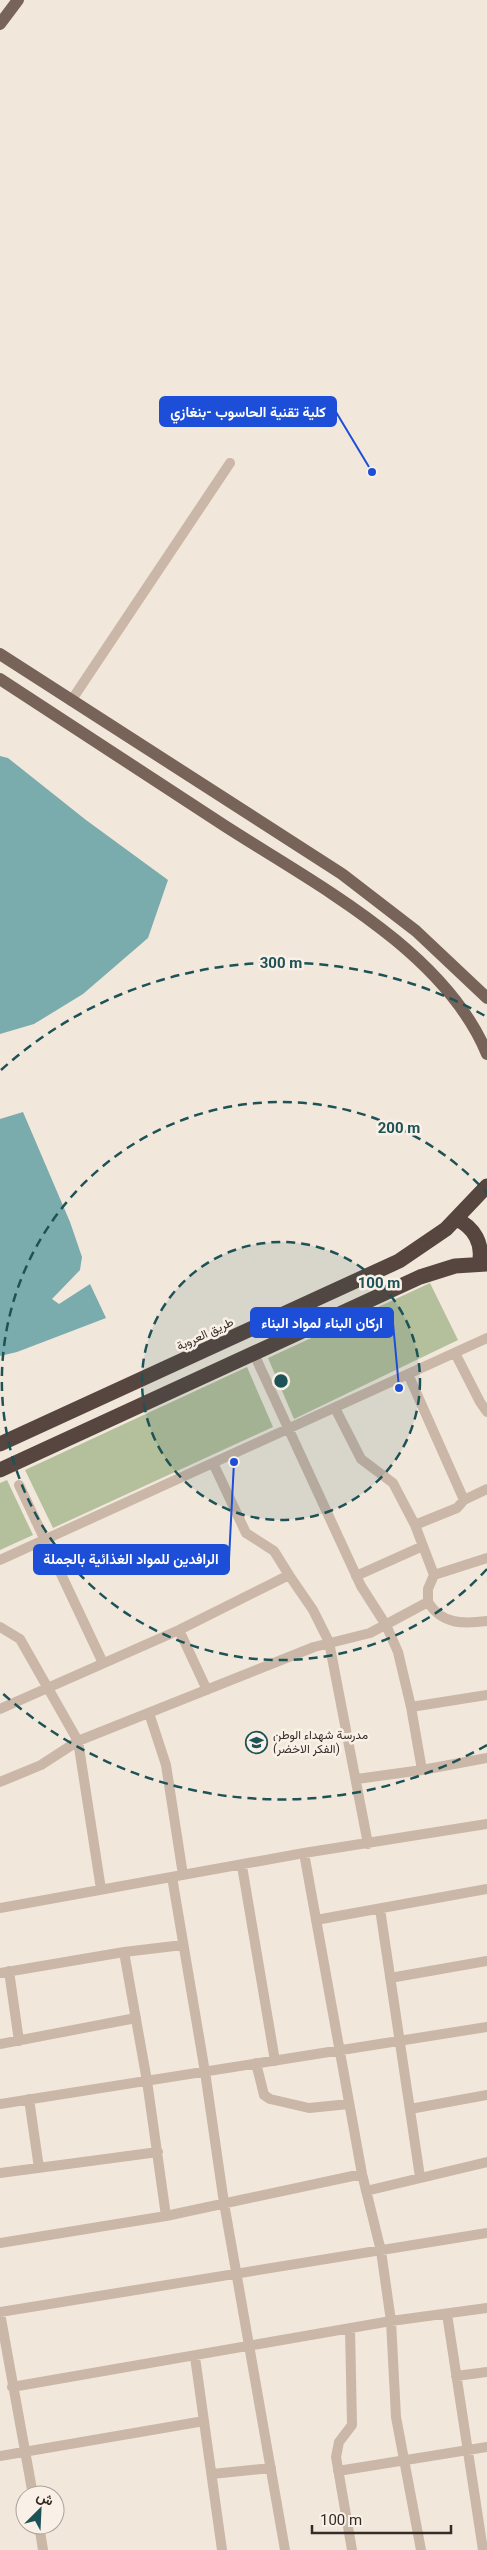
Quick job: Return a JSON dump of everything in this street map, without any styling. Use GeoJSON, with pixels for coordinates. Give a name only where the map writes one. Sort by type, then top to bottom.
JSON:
{"type":"FeatureCollection","features":[{"type":"Feature","properties":{"kind":"highway","name":"طريق العروبة"},"geometry":{"type":"LineString","coordinates":[[0,1444],[399,1261],[424,1246],[456,1219],[487,1186]]}},
{"type":"Feature","properties":{"kind":"highway"},"geometry":{"type":"LineString","coordinates":[[0,1470],[420,1277],[455,1266],[483,1264],[475,1234],[467,1225],[456,1219]]}},
{"type":"Feature","properties":{"kind":"main road"},"geometry":{"type":"LineString","coordinates":[[0,24],[18,0]]}},
{"type":"Feature","properties":{"kind":"main road"},"geometry":{"type":"LineString","coordinates":[[0,654],[361,888],[428,941],[487,998]]}},
{"type":"Feature","properties":{"kind":"main road"},"geometry":{"type":"LineString","coordinates":[[0,679],[332,896],[393,940],[433,974],[452,994],[472,1022],[487,1054]]}},
{"type":"Feature","properties":{"kind":"street"},"geometry":{"type":"LineString","coordinates":[[71,701],[230,463]]}},
{"type":"Feature","properties":{"kind":"street"},"geometry":{"type":"LineString","coordinates":[[0,1560],[487,1338]]}},
{"type":"Feature","properties":{"kind":"street"},"geometry":{"type":"LineString","coordinates":[[455,1353],[487,1412]]}},
{"type":"Feature","properties":{"kind":"street"},"geometry":{"type":"LineString","coordinates":[[254,1354],[356,1576],[386,1626],[398,1652],[411,1707],[422,1770]]}},
{"type":"Feature","properties":{"kind":"street"},"geometry":{"type":"LineString","coordinates":[[408,1374],[464,1500]]}},
{"type":"Feature","properties":{"kind":"street"},"geometry":{"type":"LineString","coordinates":[[335,1408],[362,1459],[388,1478],[415,1525],[434,1575],[428,1589],[428,1602],[433,1610],[450,1621],[464,1624],[487,1621]]}},
{"type":"Feature","properties":{"kind":"street"},"geometry":{"type":"LineString","coordinates":[[213,1463],[246,1533],[274,1551],[313,1610],[330,1642],[368,1844]]}},
{"type":"Feature","properties":{"kind":"street"},"geometry":{"type":"LineString","coordinates":[[19,1486],[103,1663]]}},
{"type":"Feature","properties":{"kind":"street"},"geometry":{"type":"LineString","coordinates":[[415,1525],[460,1507],[464,1500],[487,1490]]}},
{"type":"Feature","properties":{"kind":"street"},"geometry":{"type":"LineString","coordinates":[[356,1576],[423,1546]]}},
{"type":"Feature","properties":{"kind":"street"},"geometry":{"type":"LineString","coordinates":[[434,1575],[487,1558]]}},
{"type":"Feature","properties":{"kind":"street"},"geometry":{"type":"LineString","coordinates":[[0,1708],[179,1630],[289,1574]]}},
{"type":"Feature","properties":{"kind":"street"},"geometry":{"type":"LineString","coordinates":[[0,1782],[41,1765],[78,1741],[330,1642],[370,1633],[428,1602]]}},
{"type":"Feature","properties":{"kind":"street"},"geometry":{"type":"LineString","coordinates":[[0,1627],[20,1639],[78,1741],[101,1889]]}},
{"type":"Feature","properties":{"kind":"street"},"geometry":{"type":"LineString","coordinates":[[179,1630],[207,1690]]}},
{"type":"Feature","properties":{"kind":"street"},"geometry":{"type":"LineString","coordinates":[[411,1707],[487,1695]]}},
{"type":"Feature","properties":{"kind":"street"},"geometry":{"type":"LineString","coordinates":[[149,1713],[166,1765],[183,1875]]}},
{"type":"Feature","properties":{"kind":"street"},"geometry":{"type":"LineString","coordinates":[[357,1779],[487,1758]]}},
{"type":"Feature","properties":{"kind":"street"},"geometry":{"type":"LineString","coordinates":[[0,1908],[242,1866],[304,1853],[487,1824]]}},
{"type":"Feature","properties":{"kind":"street"},"geometry":{"type":"LineString","coordinates":[[304,1853],[362,2174],[381,2250],[391,2321],[396,2417],[421,2550]]}},
{"type":"Feature","properties":{"kind":"street"},"geometry":{"type":"LineString","coordinates":[[242,1866],[275,2061]]}},
{"type":"Feature","properties":{"kind":"street"},"geometry":{"type":"LineString","coordinates":[[172,1877],[205,2072],[224,2204],[238,2274],[285,2550]]}},
{"type":"Feature","properties":{"kind":"street"},"geometry":{"type":"LineString","coordinates":[[316,1920],[487,1889]]}},
{"type":"Feature","properties":{"kind":"street"},"geometry":{"type":"LineString","coordinates":[[380,1909],[420,2177]]}},
{"type":"Feature","properties":{"kind":"street"},"geometry":{"type":"LineString","coordinates":[[19,2041],[4,1972],[124,1952],[183,1945]]}},
{"type":"Feature","properties":{"kind":"street"},"geometry":{"type":"LineString","coordinates":[[124,1952],[147,2081],[166,2216]]}},
{"type":"Feature","properties":{"kind":"street"},"geometry":{"type":"LineString","coordinates":[[390,1978],[487,1961]]}},
{"type":"Feature","properties":{"kind":"street"},"geometry":{"type":"LineString","coordinates":[[0,2044],[136,2018]]}},
{"type":"Feature","properties":{"kind":"street"},"geometry":{"type":"LineString","coordinates":[[0,2104],[487,2027]]}},
{"type":"Feature","properties":{"kind":"street"},"geometry":{"type":"LineString","coordinates":[[256,2064],[264,2095],[270,2099],[309,2108],[349,2104]]}},
{"type":"Feature","properties":{"kind":"street"},"geometry":{"type":"LineString","coordinates":[[410,2109],[487,2095]]}},
{"type":"Feature","properties":{"kind":"street"},"geometry":{"type":"LineString","coordinates":[[29,2099],[39,2168]]}},
{"type":"Feature","properties":{"kind":"street"},"geometry":{"type":"LineString","coordinates":[[0,2173],[158,2152]]}},
{"type":"Feature","properties":{"kind":"street"},"geometry":{"type":"LineString","coordinates":[[366,2190],[487,2162]]}},
{"type":"Feature","properties":{"kind":"street"},"geometry":{"type":"LineString","coordinates":[[0,2244],[166,2216],[362,2174]]}},
{"type":"Feature","properties":{"kind":"street"},"geometry":{"type":"LineString","coordinates":[[31,2485],[0,2313],[487,2233]]}},
{"type":"Feature","properties":{"kind":"street"},"geometry":{"type":"LineString","coordinates":[[12,2387],[391,2321],[487,2308]]}},
{"type":"Feature","properties":{"kind":"street"},"geometry":{"type":"LineString","coordinates":[[447,2314],[468,2450],[482,2509],[483,2550]]}},
{"type":"Feature","properties":{"kind":"street"},"geometry":{"type":"LineString","coordinates":[[350,2328],[353,2421],[336,2449],[352,2550]]}},
{"type":"Feature","properties":{"kind":"street"},"geometry":{"type":"LineString","coordinates":[[195,2356],[222,2550]]}},
{"type":"Feature","properties":{"kind":"street"},"geometry":{"type":"LineString","coordinates":[[456,2376],[487,2372]]}},
{"type":"Feature","properties":{"kind":"street"},"geometry":{"type":"LineString","coordinates":[[0,2456],[204,2421]]}},
{"type":"Feature","properties":{"kind":"street"},"geometry":{"type":"LineString","coordinates":[[338,2471],[487,2447]]}},
{"type":"Feature","properties":{"kind":"street"},"geometry":{"type":"LineString","coordinates":[[212,2474],[271,2468]]}},
{"type":"Feature","properties":{"kind":"street"},"geometry":{"type":"LineString","coordinates":[[41,2535],[43,2550]]}},
{"type":"Feature","properties":{"kind":"green space"},"geometry":{"type":"Polygon","coordinates":[[[430,1283],[458,1340],[294,1419],[268,1358],[430,1283]]]}},
{"type":"Feature","properties":{"kind":"green space"},"geometry":{"type":"Polygon","coordinates":[[[247,1367],[273,1427],[53,1528],[25,1470],[247,1367]]]}},
{"type":"Feature","properties":{"kind":"green space"},"geometry":{"type":"Polygon","coordinates":[[[7,1480],[33,1535],[0,1550],[0,1483],[7,1480]]]}},
{"type":"Feature","properties":{"kind":"water"},"geometry":{"type":"Polygon","coordinates":[[[0,756],[8,758],[86,820],[168,880],[148,938],[83,994],[34,1024],[0,1034],[0,756]]]}},
{"type":"Feature","properties":{"kind":"water"},"geometry":{"type":"Polygon","coordinates":[[[23,1112],[70,1222],[82,1257],[80,1270],[52,1299],[59,1304],[90,1284],[106,1318],[17,1352],[0,1356],[0,1119],[23,1112]]]}},
{"type":"Feature","properties":{"kind":"place","name":"كلية تقنية الحاسوب -بنغازي"},"geometry":{"type":"Point","coordinates":[372,472]}},
{"type":"Feature","properties":{"kind":"place","name":"اركان البناء لمواد البناء"},"geometry":{"type":"Point","coordinates":[399,1388]}},
{"type":"Feature","properties":{"kind":"place","name":"الرافدين للمواد الغذائية بالجملة"},"geometry":{"type":"Point","coordinates":[234,1462]}},
{"type":"Feature","properties":{"kind":"place","name":"مدرسة شهداء الوطن (الفكر الاخضر)"},"geometry":{"type":"Point","coordinates":[257,1742]}}]}
